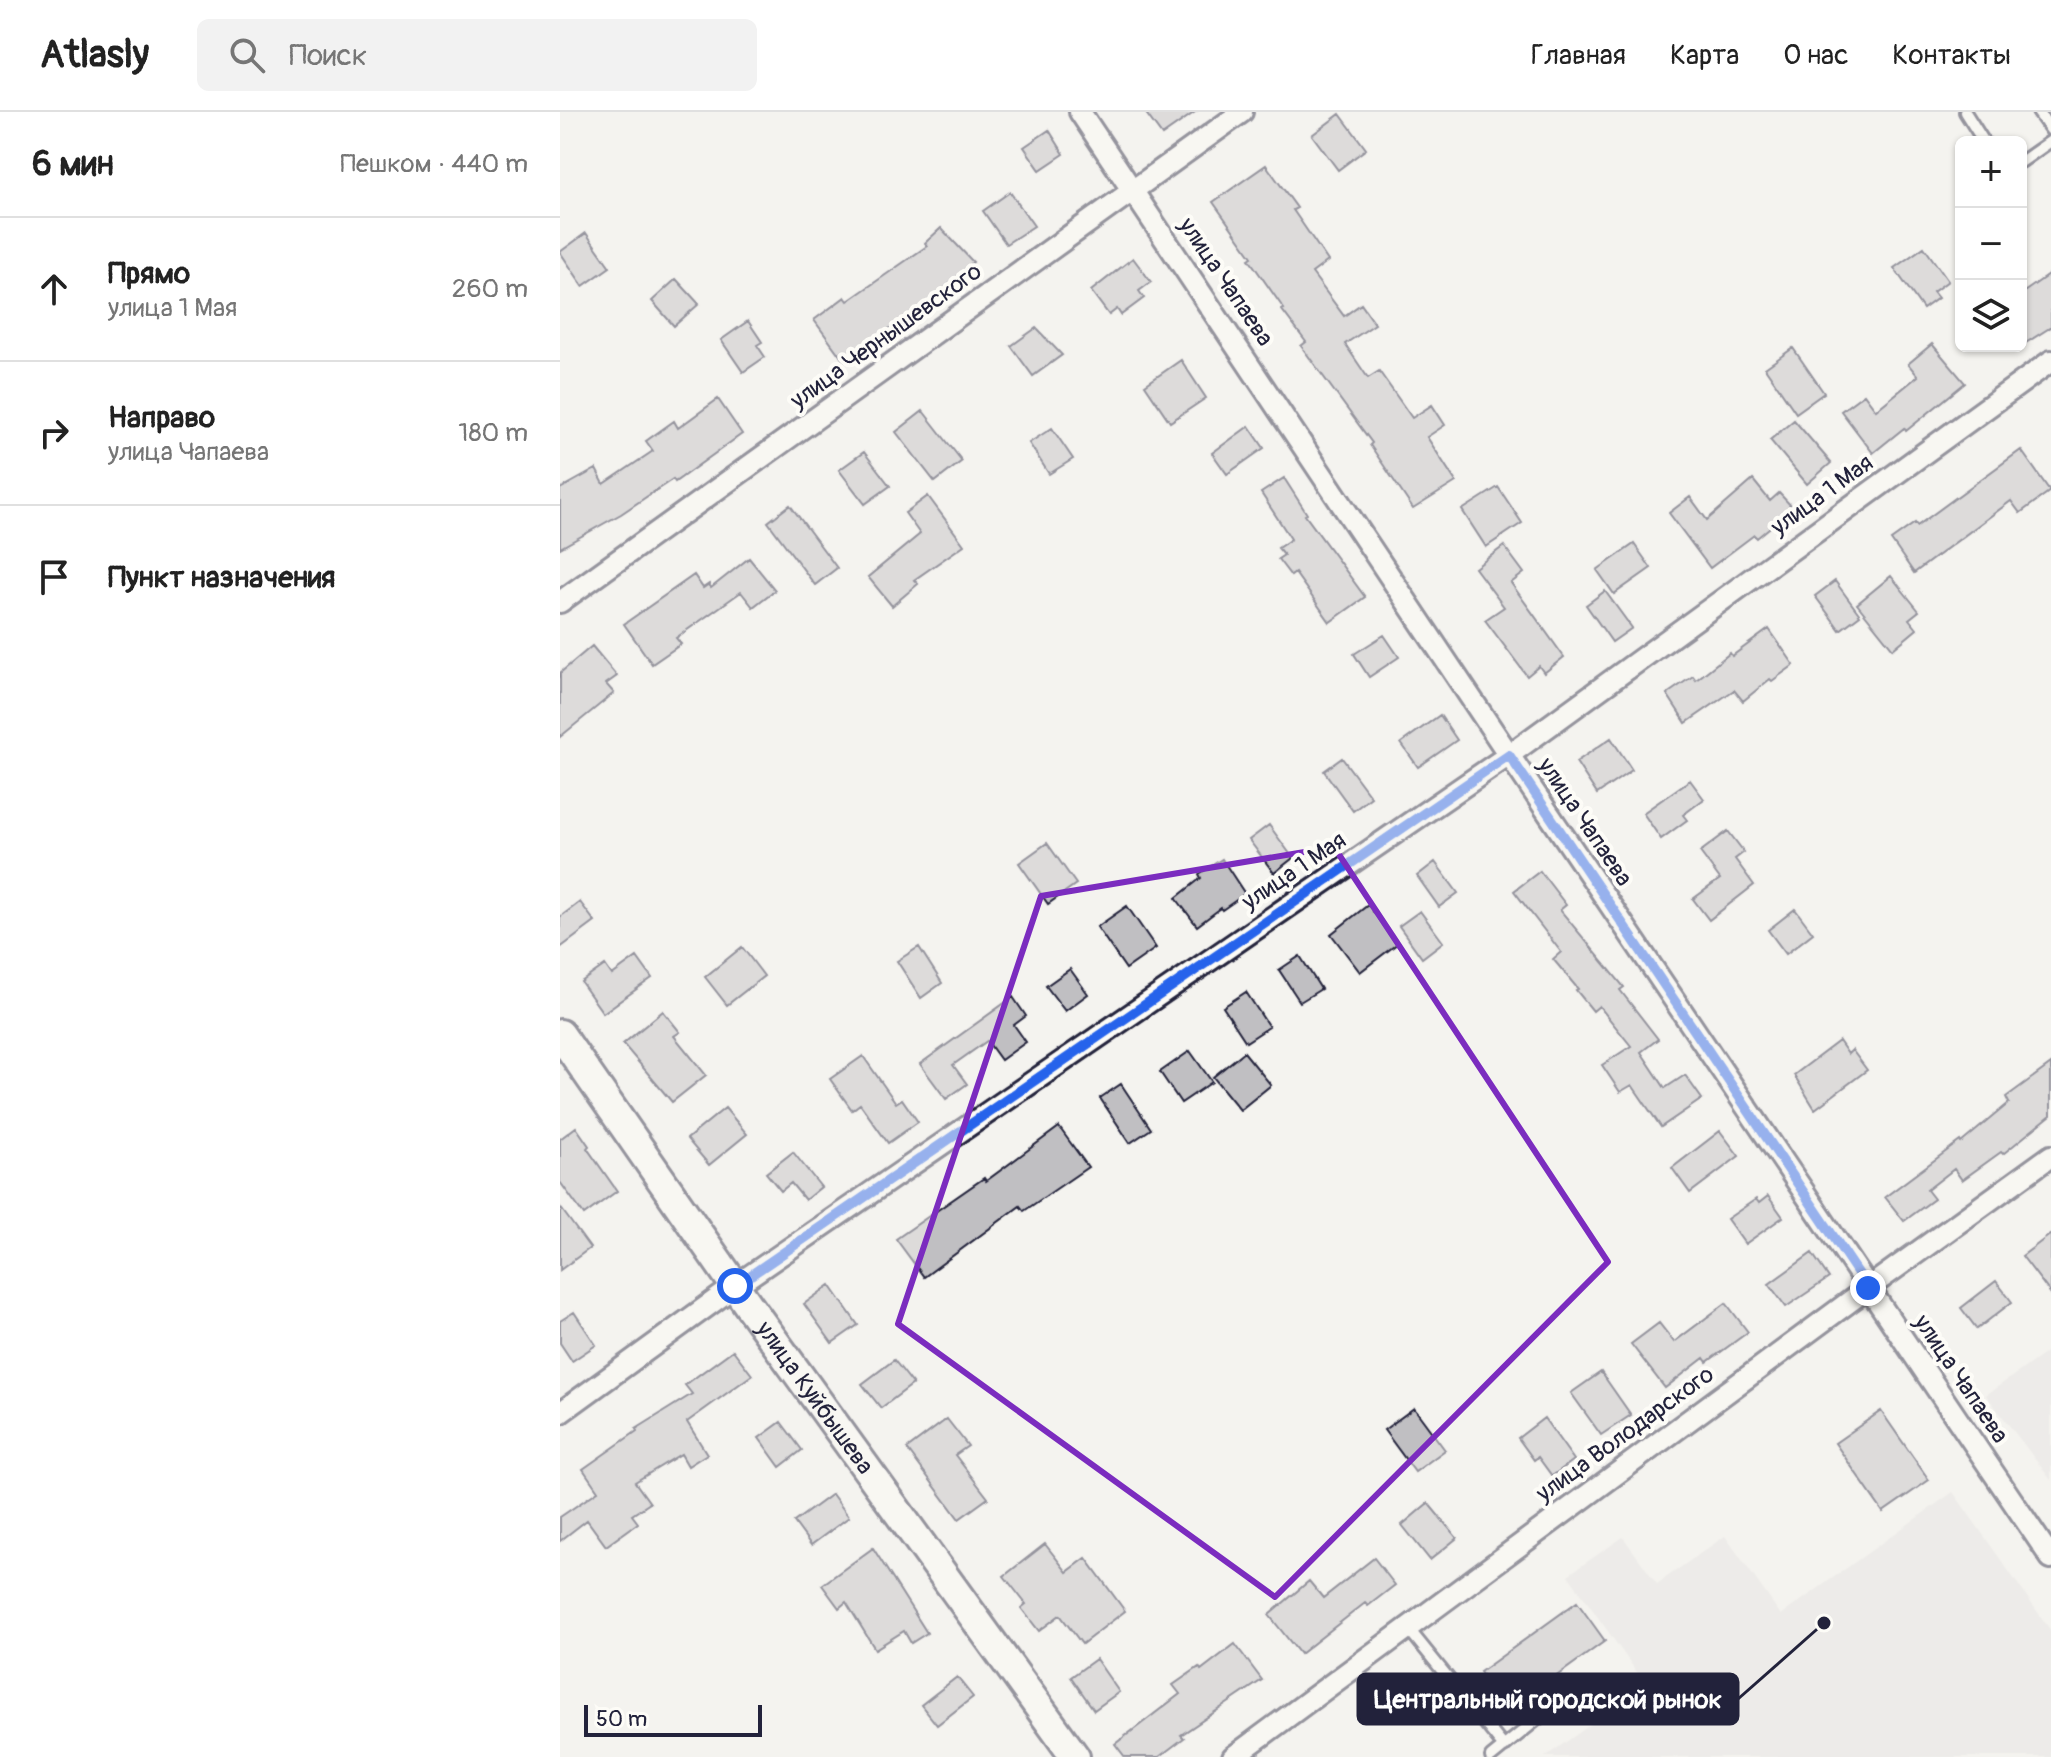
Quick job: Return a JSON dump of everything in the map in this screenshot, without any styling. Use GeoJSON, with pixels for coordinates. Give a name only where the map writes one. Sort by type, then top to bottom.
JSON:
{"type":"FeatureCollection","features":[{"type":"Feature","properties":{"kind":"street","name":"улица Чапаева"},"geometry":{"type":"LineString","coordinates":[[1080,112],[2051,1558]]}},
{"type":"Feature","properties":{"kind":"street","name":"улица Чернышевского"},"geometry":{"type":"LineString","coordinates":[[560,602],[1242,112]]}},
{"type":"Feature","properties":{"kind":"street","name":"улица 1 Мая"},"geometry":{"type":"LineString","coordinates":[[560,1413],[735,1286],[1509,755],[2051,361]]}},
{"type":"Feature","properties":{"kind":"street","name":"улица Куйбышева"},"geometry":{"type":"LineString","coordinates":[[560,1034],[735,1286],[1075,1757]]}},
{"type":"Feature","properties":{"kind":"street","name":"улица Володарского"},"geometry":{"type":"LineString","coordinates":[[1233,1757],[2051,1156]]}},
{"type":"Feature","properties":{"kind":"lane"},"geometry":{"type":"LineString","coordinates":[[1966,112],[1980,136]]}},
{"type":"Feature","properties":{"kind":"lane"},"geometry":{"type":"LineString","coordinates":[[2038,112],[2051,130]]}},
{"type":"Feature","properties":{"kind":"lane"},"geometry":{"type":"LineString","coordinates":[[2027,158],[2051,141]]}},
{"type":"Feature","properties":{"kind":"lane"},"geometry":{"type":"LineString","coordinates":[[1407,1627],[1504,1747]]}},
{"type":"Feature","properties":{"kind":"lane"},"geometry":{"type":"LineString","coordinates":[[1491,1757],[1576,1688]]}},
{"type":"Feature","properties":{"kind":"highlighted area"},"geometry":{"type":"Polygon","coordinates":[[[1334,847],[1608,1262],[1275,1597],[898,1324],[1041,896],[1334,847]]]}},
{"type":"Feature","properties":{"kind":"shaded area"},"geometry":{"type":"Polygon","coordinates":[[[2051,1349],[2051,1480],[1986,1395],[2051,1349]]]}},
{"type":"Feature","properties":{"kind":"shaded area"},"geometry":{"type":"Polygon","coordinates":[[[1953,1492],[2051,1631],[2051,1757],[1545,1757],[1646,1685],[1568,1575],[1623,1537],[1657,1584],[1725,1536],[1781,1615],[1953,1492]]]}},
{"type":"Feature","properties":{"kind":"building"},"geometry":{"type":"Polygon","coordinates":[[[1145,112],[1195,112],[1162,135],[1145,112]]]}},
{"type":"Feature","properties":{"kind":"building"},"geometry":{"type":"Polygon","coordinates":[[[1340,114],[1366,149],[1338,170],[1312,135],[1340,114]]]}},
{"type":"Feature","properties":{"kind":"building"},"geometry":{"type":"Polygon","coordinates":[[[1049,130],[1064,154],[1040,170],[1024,147],[1049,130]]]}},
{"type":"Feature","properties":{"kind":"building"},"geometry":{"type":"Polygon","coordinates":[[[1266,165],[1297,208],[1293,210],[1328,261],[1312,273],[1344,316],[1361,304],[1375,324],[1345,344],[1368,378],[1379,371],[1412,418],[1432,405],[1445,425],[1427,437],[1456,482],[1413,509],[1370,445],[1372,443],[1301,346],[1306,342],[1213,202],[1266,165]]]}},
{"type":"Feature","properties":{"kind":"building"},"geometry":{"type":"Polygon","coordinates":[[[1010,192],[1034,226],[1006,244],[983,211],[1010,192]]]}},
{"type":"Feature","properties":{"kind":"building"},"geometry":{"type":"Polygon","coordinates":[[[941,228],[973,262],[940,293],[844,361],[814,320],[845,297],[848,301],[927,246],[925,243],[941,228]]]}},
{"type":"Feature","properties":{"kind":"building"},"geometry":{"type":"Polygon","coordinates":[[[586,233],[610,267],[583,286],[560,252],[586,233]]]}},
{"type":"Feature","properties":{"kind":"building"},"geometry":{"type":"Polygon","coordinates":[[[1924,247],[1948,281],[1933,292],[1938,298],[1923,309],[1894,268],[1924,247]]]}},
{"type":"Feature","properties":{"kind":"building"},"geometry":{"type":"Polygon","coordinates":[[[1133,258],[1151,282],[1139,291],[1144,298],[1121,315],[1117,309],[1109,315],[1091,291],[1133,258]]]}},
{"type":"Feature","properties":{"kind":"building"},"geometry":{"type":"Polygon","coordinates":[[[2051,273],[2051,327],[2027,342],[2027,290],[2051,273]]]}},
{"type":"Feature","properties":{"kind":"building"},"geometry":{"type":"Polygon","coordinates":[[[676,279],[699,304],[674,326],[652,301],[676,279]]]}},
{"type":"Feature","properties":{"kind":"building"},"geometry":{"type":"Polygon","coordinates":[[[748,321],[762,342],[757,345],[765,357],[743,372],[721,340],[748,321]]]}},
{"type":"Feature","properties":{"kind":"building"},"geometry":{"type":"Polygon","coordinates":[[[1036,328],[1062,355],[1033,376],[1011,346],[1036,328]]]}},
{"type":"Feature","properties":{"kind":"building"},"geometry":{"type":"Polygon","coordinates":[[[1932,344],[1965,383],[1906,431],[1904,428],[1873,453],[1841,411],[1864,394],[1876,410],[1918,376],[1908,364],[1932,344]]]}},
{"type":"Feature","properties":{"kind":"building"},"geometry":{"type":"Polygon","coordinates":[[[1793,348],[1824,393],[1796,413],[1765,368],[1793,348]]]}},
{"type":"Feature","properties":{"kind":"building"},"geometry":{"type":"Polygon","coordinates":[[[1181,360],[1206,398],[1170,422],[1145,385],[1181,360]]]}},
{"type":"Feature","properties":{"kind":"building"},"geometry":{"type":"Polygon","coordinates":[[[718,399],[742,434],[675,482],[673,479],[621,514],[560,548],[560,489],[596,469],[604,484],[653,451],[646,441],[674,421],[678,428],[718,399]]]}},
{"type":"Feature","properties":{"kind":"building"},"geometry":{"type":"Polygon","coordinates":[[[923,411],[962,461],[935,482],[896,432],[923,411]]]}},
{"type":"Feature","properties":{"kind":"building"},"geometry":{"type":"Polygon","coordinates":[[[1794,420],[1831,463],[1807,484],[1770,440],[1794,420]]]}},
{"type":"Feature","properties":{"kind":"building"},"geometry":{"type":"Polygon","coordinates":[[[1249,426],[1264,448],[1227,474],[1212,453],[1249,426]]]}},
{"type":"Feature","properties":{"kind":"building"},"geometry":{"type":"Polygon","coordinates":[[[1052,428],[1073,459],[1049,474],[1029,443],[1052,428]]]}},
{"type":"Feature","properties":{"kind":"building"},"geometry":{"type":"Polygon","coordinates":[[[2021,450],[2050,491],[2020,513],[2011,501],[1914,573],[1891,540],[1915,523],[1917,526],[2021,450]]]}},
{"type":"Feature","properties":{"kind":"building"},"geometry":{"type":"Polygon","coordinates":[[[864,452],[890,486],[865,504],[839,470],[864,452]]]}},
{"type":"Feature","properties":{"kind":"building"},"geometry":{"type":"Polygon","coordinates":[[[1284,478],[1305,515],[1365,597],[1330,622],[1295,573],[1291,576],[1278,559],[1284,555],[1278,548],[1291,539],[1261,493],[1284,478]]]}},
{"type":"Feature","properties":{"kind":"building"},"geometry":{"type":"Polygon","coordinates":[[[1753,480],[1770,501],[1779,493],[1793,508],[1757,538],[1754,535],[1710,568],[1669,513],[1690,497],[1707,520],[1753,480]]]}},
{"type":"Feature","properties":{"kind":"building"},"geometry":{"type":"Polygon","coordinates":[[[1498,487],[1522,523],[1486,547],[1462,510],[1498,487]]]}},
{"type":"Feature","properties":{"kind":"building"},"geometry":{"type":"Polygon","coordinates":[[[928,496],[964,545],[914,580],[918,584],[892,606],[868,577],[920,534],[905,513],[928,496]]]}},
{"type":"Feature","properties":{"kind":"building"},"geometry":{"type":"Polygon","coordinates":[[[790,505],[837,568],[815,585],[768,522],[790,505]]]}},
{"type":"Feature","properties":{"kind":"building"},"geometry":{"type":"Polygon","coordinates":[[[1634,544],[1651,568],[1614,594],[1597,570],[1634,544]]]}},
{"type":"Feature","properties":{"kind":"building"},"geometry":{"type":"Polygon","coordinates":[[[1504,546],[1524,573],[1511,583],[1564,657],[1544,673],[1539,666],[1527,676],[1485,620],[1504,607],[1475,568],[1504,546]]]}},
{"type":"Feature","properties":{"kind":"building"},"geometry":{"type":"Polygon","coordinates":[[[749,558],[775,590],[753,607],[741,592],[676,638],[681,644],[652,664],[624,624],[694,575],[703,588],[709,584],[711,588],[749,558]]]}},
{"type":"Feature","properties":{"kind":"building"},"geometry":{"type":"Polygon","coordinates":[[[1891,576],[1919,611],[1909,619],[1917,629],[1893,649],[1857,604],[1891,576]]]}},
{"type":"Feature","properties":{"kind":"building"},"geometry":{"type":"Polygon","coordinates":[[[1835,581],[1860,615],[1840,630],[1815,596],[1835,581]]]}},
{"type":"Feature","properties":{"kind":"building"},"geometry":{"type":"Polygon","coordinates":[[[1605,591],[1632,628],[1612,642],[1586,605],[1605,591]]]}},
{"type":"Feature","properties":{"kind":"building"},"geometry":{"type":"Polygon","coordinates":[[[1769,629],[1794,665],[1772,681],[1770,679],[1743,701],[1734,690],[1686,723],[1667,694],[1693,676],[1696,680],[1730,653],[1732,656],[1769,629]]]}},
{"type":"Feature","properties":{"kind":"building"},"geometry":{"type":"Polygon","coordinates":[[[1384,635],[1399,657],[1369,677],[1354,654],[1384,635]]]}},
{"type":"Feature","properties":{"kind":"building"},"geometry":{"type":"Polygon","coordinates":[[[592,646],[617,676],[606,684],[614,693],[560,737],[560,673],[592,646]]]}},
{"type":"Feature","properties":{"kind":"building"},"geometry":{"type":"Polygon","coordinates":[[[1440,715],[1457,740],[1418,767],[1401,743],[1440,715]]]}},
{"type":"Feature","properties":{"kind":"building"},"geometry":{"type":"Polygon","coordinates":[[[1611,738],[1632,770],[1597,794],[1576,762],[1611,738]]]}},
{"type":"Feature","properties":{"kind":"building"},"geometry":{"type":"Polygon","coordinates":[[[1342,758],[1371,797],[1353,811],[1324,771],[1342,758]]]}},
{"type":"Feature","properties":{"kind":"building"},"geometry":{"type":"Polygon","coordinates":[[[1690,780],[1704,799],[1683,815],[1687,820],[1661,839],[1643,813],[1690,780]]]}},
{"type":"Feature","properties":{"kind":"building"},"geometry":{"type":"Polygon","coordinates":[[[1269,825],[1293,858],[1274,873],[1249,840],[1269,825]]]}},
{"type":"Feature","properties":{"kind":"building"},"geometry":{"type":"Polygon","coordinates":[[[1728,831],[1744,852],[1735,859],[1754,885],[1709,920],[1693,899],[1720,879],[1700,852],[1728,831]]]}},
{"type":"Feature","properties":{"kind":"building"},"geometry":{"type":"Polygon","coordinates":[[[1047,843],[1076,884],[1048,904],[1019,863],[1047,843]]]}},
{"type":"Feature","properties":{"kind":"building"},"geometry":{"type":"Polygon","coordinates":[[[1222,859],[1245,894],[1197,926],[1176,898],[1201,878],[1199,874],[1222,859]]]}},
{"type":"Feature","properties":{"kind":"building"},"geometry":{"type":"Polygon","coordinates":[[[1435,862],[1458,893],[1439,907],[1417,876],[1435,862]]]}},
{"type":"Feature","properties":{"kind":"building"},"geometry":{"type":"Polygon","coordinates":[[[1540,871],[1566,905],[1560,910],[1624,987],[1620,990],[1658,1039],[1641,1052],[1665,1088],[1685,1075],[1702,1099],[1661,1127],[1632,1085],[1620,1092],[1602,1065],[1631,1046],[1599,1006],[1593,1011],[1576,990],[1553,959],[1561,952],[1514,891],[1540,871]]]}},
{"type":"Feature","properties":{"kind":"building"},"geometry":{"type":"Polygon","coordinates":[[[580,902],[595,922],[560,948],[560,917],[580,902]]]}},
{"type":"Feature","properties":{"kind":"building"},"geometry":{"type":"Polygon","coordinates":[[[1368,905],[1398,943],[1360,972],[1331,934],[1368,905]]]}},
{"type":"Feature","properties":{"kind":"building"},"geometry":{"type":"Polygon","coordinates":[[[1127,906],[1156,948],[1126,969],[1097,927],[1127,906]]]}},
{"type":"Feature","properties":{"kind":"building"},"geometry":{"type":"Polygon","coordinates":[[[1795,909],[1813,933],[1786,954],[1768,930],[1795,909]]]}},
{"type":"Feature","properties":{"kind":"building"},"geometry":{"type":"Polygon","coordinates":[[[1420,911],[1443,942],[1422,958],[1399,926],[1420,911]]]}},
{"type":"Feature","properties":{"kind":"building"},"geometry":{"type":"Polygon","coordinates":[[[742,947],[764,976],[727,1005],[705,977],[742,947]]]}},
{"type":"Feature","properties":{"kind":"building"},"geometry":{"type":"Polygon","coordinates":[[[919,947],[942,983],[921,998],[897,961],[919,947]]]}},
{"type":"Feature","properties":{"kind":"building"},"geometry":{"type":"Polygon","coordinates":[[[1300,956],[1321,989],[1300,1002],[1279,970],[1300,956]]]}},
{"type":"Feature","properties":{"kind":"building"},"geometry":{"type":"Polygon","coordinates":[[[637,957],[652,978],[603,1013],[581,982],[605,965],[612,975],[637,957]]]}},
{"type":"Feature","properties":{"kind":"building"},"geometry":{"type":"Polygon","coordinates":[[[1070,969],[1088,994],[1065,1011],[1046,986],[1070,969]]]}},
{"type":"Feature","properties":{"kind":"building"},"geometry":{"type":"Polygon","coordinates":[[[1246,992],[1269,1027],[1246,1042],[1223,1007],[1246,992]]]}},
{"type":"Feature","properties":{"kind":"building"},"geometry":{"type":"Polygon","coordinates":[[[1013,997],[1026,1016],[1014,1025],[1026,1042],[1001,1060],[987,1041],[953,1065],[967,1084],[946,1099],[920,1064],[1013,997]]]}},
{"type":"Feature","properties":{"kind":"building"},"geometry":{"type":"Polygon","coordinates":[[[663,1011],[680,1032],[674,1036],[706,1075],[672,1102],[623,1044],[663,1011]]]}},
{"type":"Feature","properties":{"kind":"building"},"geometry":{"type":"Polygon","coordinates":[[[1839,1041],[1848,1054],[1852,1050],[1867,1070],[1815,1109],[1794,1075],[1839,1041]]]}},
{"type":"Feature","properties":{"kind":"building"},"geometry":{"type":"Polygon","coordinates":[[[1190,1051],[1212,1082],[1181,1103],[1160,1072],[1190,1051]]]}},
{"type":"Feature","properties":{"kind":"building"},"geometry":{"type":"Polygon","coordinates":[[[1244,1052],[1271,1085],[1240,1110],[1213,1077],[1244,1052]]]}},
{"type":"Feature","properties":{"kind":"building"},"geometry":{"type":"Polygon","coordinates":[[[863,1056],[896,1103],[902,1099],[918,1122],[888,1143],[860,1104],[852,1110],[830,1079],[863,1056]]]}},
{"type":"Feature","properties":{"kind":"building"},"geometry":{"type":"Polygon","coordinates":[[[2051,1064],[2051,1115],[2003,1154],[2001,1152],[1962,1180],[1954,1169],[1927,1190],[1934,1199],[1904,1221],[1885,1197],[1961,1143],[2009,1103],[2006,1097],[2051,1064]]]}},
{"type":"Feature","properties":{"kind":"building"},"geometry":{"type":"Polygon","coordinates":[[[1121,1084],[1151,1129],[1130,1143],[1100,1098],[1121,1084]]]}},
{"type":"Feature","properties":{"kind":"building"},"geometry":{"type":"Polygon","coordinates":[[[725,1108],[747,1134],[709,1165],[687,1139],[725,1108]]]}},
{"type":"Feature","properties":{"kind":"building"},"geometry":{"type":"Polygon","coordinates":[[[576,1127],[617,1191],[584,1215],[560,1182],[560,1139],[576,1127]]]}},
{"type":"Feature","properties":{"kind":"building"},"geometry":{"type":"Polygon","coordinates":[[[1059,1127],[1088,1167],[1024,1211],[1020,1206],[924,1277],[896,1239],[984,1178],[986,1181],[1059,1127]]]}},
{"type":"Feature","properties":{"kind":"building"},"geometry":{"type":"Polygon","coordinates":[[[1720,1131],[1739,1156],[1690,1193],[1672,1168],[1720,1131]]]}},
{"type":"Feature","properties":{"kind":"building"},"geometry":{"type":"Polygon","coordinates":[[[793,1152],[821,1187],[805,1200],[791,1183],[781,1191],[766,1173],[793,1152]]]}},
{"type":"Feature","properties":{"kind":"building"},"geometry":{"type":"Polygon","coordinates":[[[1768,1196],[1783,1217],[1745,1244],[1727,1219],[1756,1199],[1759,1203],[1768,1196]]]}},
{"type":"Feature","properties":{"kind":"building"},"geometry":{"type":"Polygon","coordinates":[[[560,1207],[590,1248],[560,1270],[560,1207]]]}},
{"type":"Feature","properties":{"kind":"building"},"geometry":{"type":"Polygon","coordinates":[[[2051,1234],[2051,1294],[2022,1256],[2051,1234]]]}},
{"type":"Feature","properties":{"kind":"building"},"geometry":{"type":"Polygon","coordinates":[[[1812,1253],[1829,1278],[1786,1307],[1769,1284],[1812,1253]]]}},
{"type":"Feature","properties":{"kind":"building"},"geometry":{"type":"Polygon","coordinates":[[[1996,1281],[2012,1302],[1977,1329],[1961,1308],[1996,1281]]]}},
{"type":"Feature","properties":{"kind":"building"},"geometry":{"type":"Polygon","coordinates":[[[830,1285],[858,1325],[832,1343],[804,1304],[830,1285]]]}},
{"type":"Feature","properties":{"kind":"building"},"geometry":{"type":"Polygon","coordinates":[[[1726,1303],[1748,1332],[1707,1362],[1704,1358],[1665,1388],[1631,1344],[1659,1323],[1674,1342],[1726,1303]]]}},
{"type":"Feature","properties":{"kind":"building"},"geometry":{"type":"Polygon","coordinates":[[[574,1312],[596,1345],[572,1361],[560,1343],[560,1321],[574,1312]]]}},
{"type":"Feature","properties":{"kind":"building"},"geometry":{"type":"Polygon","coordinates":[[[733,1350],[752,1375],[687,1422],[707,1454],[688,1466],[681,1454],[635,1482],[650,1503],[632,1515],[638,1523],[606,1546],[587,1520],[560,1541],[560,1517],[598,1491],[583,1469],[636,1429],[692,1394],[685,1385],[733,1350]]]}},
{"type":"Feature","properties":{"kind":"building"},"geometry":{"type":"Polygon","coordinates":[[[894,1360],[913,1384],[881,1408],[862,1384],[894,1360]]]}},
{"type":"Feature","properties":{"kind":"building"},"geometry":{"type":"Polygon","coordinates":[[[1601,1372],[1631,1415],[1601,1435],[1571,1393],[1601,1372]]]}},
{"type":"Feature","properties":{"kind":"building"},"geometry":{"type":"Polygon","coordinates":[[[1414,1408],[1445,1450],[1415,1472],[1384,1430],[1414,1408]]]}},
{"type":"Feature","properties":{"kind":"building"},"geometry":{"type":"Polygon","coordinates":[[[1881,1411],[1929,1480],[1883,1512],[1835,1443],[1881,1411]]]}},
{"type":"Feature","properties":{"kind":"building"},"geometry":{"type":"Polygon","coordinates":[[[1544,1418],[1574,1460],[1552,1476],[1538,1457],[1534,1460],[1518,1438],[1544,1418]]]}},
{"type":"Feature","properties":{"kind":"building"},"geometry":{"type":"Polygon","coordinates":[[[947,1419],[968,1446],[955,1455],[988,1498],[959,1519],[907,1449],[947,1419]]]}},
{"type":"Feature","properties":{"kind":"building"},"geometry":{"type":"Polygon","coordinates":[[[781,1422],[802,1450],[780,1467],[759,1438],[781,1422]]]}},
{"type":"Feature","properties":{"kind":"building"},"geometry":{"type":"Polygon","coordinates":[[[832,1494],[849,1517],[811,1545],[794,1522],[832,1494]]]}},
{"type":"Feature","properties":{"kind":"building"},"geometry":{"type":"Polygon","coordinates":[[[1428,1503],[1457,1538],[1430,1560],[1402,1525],[1428,1503]]]}},
{"type":"Feature","properties":{"kind":"building"},"geometry":{"type":"Polygon","coordinates":[[[1045,1544],[1067,1572],[1086,1558],[1125,1611],[1082,1644],[1060,1615],[1039,1631],[1021,1608],[1026,1604],[1004,1576],[1045,1544]]]}},
{"type":"Feature","properties":{"kind":"building"},"geometry":{"type":"Polygon","coordinates":[[[873,1548],[927,1633],[911,1643],[904,1631],[875,1649],[846,1602],[839,1608],[822,1585],[873,1548]]]}},
{"type":"Feature","properties":{"kind":"building"},"geometry":{"type":"Polygon","coordinates":[[[1374,1558],[1395,1585],[1368,1606],[1365,1603],[1300,1654],[1269,1615],[1309,1581],[1323,1598],[1374,1558]]]}},
{"type":"Feature","properties":{"kind":"building"},"geometry":{"type":"Polygon","coordinates":[[[1577,1602],[1605,1641],[1508,1711],[1480,1672],[1577,1602]]]}},
{"type":"Feature","properties":{"kind":"building"},"geometry":{"type":"Polygon","coordinates":[[[1235,1644],[1262,1680],[1181,1735],[1184,1738],[1159,1757],[1125,1757],[1115,1744],[1180,1694],[1173,1685],[1199,1667],[1201,1670],[1235,1644]]]}},
{"type":"Feature","properties":{"kind":"building"},"geometry":{"type":"Polygon","coordinates":[[[1096,1659],[1119,1692],[1094,1710],[1071,1677],[1096,1659]]]}},
{"type":"Feature","properties":{"kind":"building"},"geometry":{"type":"Polygon","coordinates":[[[957,1677],[973,1697],[937,1725],[921,1705],[957,1677]]]}},
{"type":"Feature","properties":{"kind":"place","name":"Центральный городской рынок"},"geometry":{"type":"Point","coordinates":[1824,1623]}},
{"type":"Feature","properties":{"kind":"route"},"geometry":{"type":"LineString","coordinates":[[735,1286],[1509,755],[1868,1288]]}}]}
